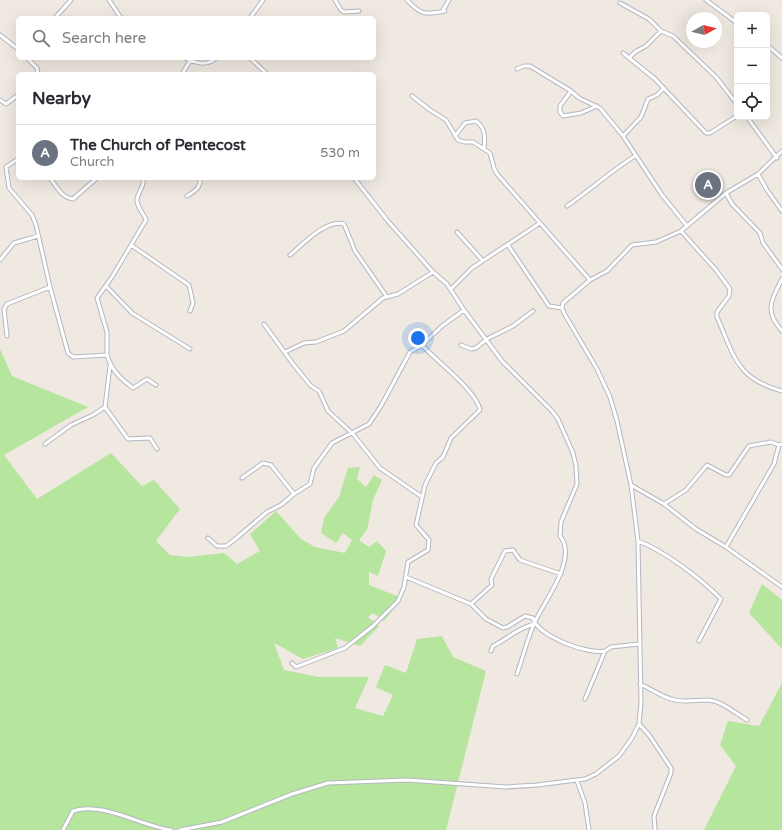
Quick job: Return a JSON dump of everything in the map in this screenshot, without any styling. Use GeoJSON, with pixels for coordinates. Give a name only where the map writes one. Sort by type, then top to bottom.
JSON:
{"type":"FeatureCollection","features":[{"type":"Feature","properties":{"kind":"street"},"geometry":{"type":"LineString","coordinates":[[57,16],[71,0]]}},
{"type":"Feature","properties":{"kind":"street"},"geometry":{"type":"LineString","coordinates":[[109,0],[120,16]]}},
{"type":"Feature","properties":{"kind":"street"},"geometry":{"type":"LineString","coordinates":[[251,16],[263,0]]}},
{"type":"Feature","properties":{"kind":"street"},"geometry":{"type":"LineString","coordinates":[[335,0],[344,12],[359,11]]}},
{"type":"Feature","properties":{"kind":"street"},"geometry":{"type":"LineString","coordinates":[[407,0],[417,10],[427,15],[445,12],[443,10],[449,0]]}},
{"type":"Feature","properties":{"kind":"street"},"geometry":{"type":"LineString","coordinates":[[706,0],[734,21]]}},
{"type":"Feature","properties":{"kind":"street"},"geometry":{"type":"LineString","coordinates":[[620,3],[649,18],[661,30],[673,36],[723,85],[734,100]]}},
{"type":"Feature","properties":{"kind":"street"},"geometry":{"type":"LineString","coordinates":[[629,58],[635,52],[646,46],[661,30]]}},
{"type":"Feature","properties":{"kind":"street"},"geometry":{"type":"LineString","coordinates":[[0,35],[16,47]]}},
{"type":"Feature","properties":{"kind":"street"},"geometry":{"type":"LineString","coordinates":[[770,48],[782,58]]}},
{"type":"Feature","properties":{"kind":"street"},"geometry":{"type":"LineString","coordinates":[[623,54],[649,73],[706,133],[710,133],[734,118]]}},
{"type":"Feature","properties":{"kind":"street"},"geometry":{"type":"LineString","coordinates":[[28,60],[39,72]]}},
{"type":"Feature","properties":{"kind":"street"},"geometry":{"type":"LineString","coordinates":[[183,72],[190,61],[205,64],[213,60]]}},
{"type":"Feature","properties":{"kind":"street"},"geometry":{"type":"LineString","coordinates":[[252,60],[266,72]]}},
{"type":"Feature","properties":{"kind":"street"},"geometry":{"type":"LineString","coordinates":[[517,69],[524,66],[530,66],[571,91],[584,101],[597,106],[623,136],[662,195],[687,226]]}},
{"type":"Feature","properties":{"kind":"street"},"geometry":{"type":"LineString","coordinates":[[623,136],[641,117],[648,99],[657,96],[664,88]]}},
{"type":"Feature","properties":{"kind":"street"},"geometry":{"type":"LineString","coordinates":[[571,91],[560,106],[560,112],[563,116],[581,113],[597,106]]}},
{"type":"Feature","properties":{"kind":"street"},"geometry":{"type":"LineString","coordinates":[[0,100],[6,104],[16,96]]}},
{"type":"Feature","properties":{"kind":"street"},"geometry":{"type":"LineString","coordinates":[[412,96],[446,120],[452,127],[458,140],[473,142],[490,152],[497,174],[528,207],[540,223],[590,280]]}},
{"type":"Feature","properties":{"kind":"street"},"geometry":{"type":"LineString","coordinates":[[749,120],[777,158]]}},
{"type":"Feature","properties":{"kind":"street"},"geometry":{"type":"LineString","coordinates":[[455,136],[464,123],[476,121],[482,126],[484,131],[484,149]]}},
{"type":"Feature","properties":{"kind":"street"},"geometry":{"type":"LineString","coordinates":[[562,308],[566,299],[590,280],[607,271],[632,245],[656,242],[681,231],[726,193],[758,174],[777,158],[782,151]]}},
{"type":"Feature","properties":{"kind":"street"},"geometry":{"type":"LineString","coordinates":[[567,206],[608,174],[635,156]]}},
{"type":"Feature","properties":{"kind":"street"},"geometry":{"type":"LineString","coordinates":[[16,160],[6,167],[5,171],[9,188],[32,215],[69,356],[107,356]]}},
{"type":"Feature","properties":{"kind":"street"},"geometry":{"type":"LineString","coordinates":[[0,171],[5,171]]}},
{"type":"Feature","properties":{"kind":"street"},"geometry":{"type":"LineString","coordinates":[[758,174],[766,190],[782,211]]}},
{"type":"Feature","properties":{"kind":"street"},"geometry":{"type":"LineString","coordinates":[[52,180],[62,194],[73,199],[95,180]]}},
{"type":"Feature","properties":{"kind":"street"},"geometry":{"type":"LineString","coordinates":[[143,180],[144,184],[137,200],[137,204],[146,220],[106,286],[97,298],[107,332],[107,356],[110,366],[119,378],[133,388],[147,379],[156,385]]}},
{"type":"Feature","properties":{"kind":"street"},"geometry":{"type":"LineString","coordinates":[[187,196],[197,189],[200,184],[200,180]]}},
{"type":"Feature","properties":{"kind":"street"},"geometry":{"type":"LineString","coordinates":[[355,180],[377,209],[433,272],[447,284],[464,310],[502,360],[558,419],[573,453],[576,466],[577,484],[561,522],[560,536],[564,541],[565,552],[561,574],[534,624],[517,674]]}},
{"type":"Feature","properties":{"kind":"street"},"geometry":{"type":"LineString","coordinates":[[726,193],[732,204],[760,233],[763,243],[782,269]]}},
{"type":"Feature","properties":{"kind":"street"},"geometry":{"type":"LineString","coordinates":[[290,255],[329,224],[339,222],[344,224],[355,250],[387,297]]}},
{"type":"Feature","properties":{"kind":"street"},"geometry":{"type":"LineString","coordinates":[[451,290],[472,268],[540,223]]}},
{"type":"Feature","properties":{"kind":"street"},"geometry":{"type":"LineString","coordinates":[[681,231],[716,270],[730,289],[729,296],[716,312],[732,352],[740,366],[749,377],[759,383],[782,391]]}},
{"type":"Feature","properties":{"kind":"street"},"geometry":{"type":"LineString","coordinates":[[457,232],[482,261]]}},
{"type":"Feature","properties":{"kind":"street"},"geometry":{"type":"LineString","coordinates":[[0,260],[14,243],[38,236]]}},
{"type":"Feature","properties":{"kind":"street"},"geometry":{"type":"LineString","coordinates":[[131,245],[189,284],[193,303],[190,311]]}},
{"type":"Feature","properties":{"kind":"street"},"geometry":{"type":"LineString","coordinates":[[508,245],[549,306],[562,308]]}},
{"type":"Feature","properties":{"kind":"street"},"geometry":{"type":"LineString","coordinates":[[285,352],[304,343],[316,342],[344,331],[383,298],[398,294],[433,272]]}},
{"type":"Feature","properties":{"kind":"street"},"geometry":{"type":"LineString","coordinates":[[782,279],[770,302],[772,319],[782,331]]}},
{"type":"Feature","properties":{"kind":"street"},"geometry":{"type":"LineString","coordinates":[[106,286],[132,313],[190,348]]}},
{"type":"Feature","properties":{"kind":"street"},"geometry":{"type":"LineString","coordinates":[[6,336],[4,309],[7,304],[50,287]]}},
{"type":"Feature","properties":{"kind":"street"},"geometry":{"type":"LineString","coordinates":[[180,830],[222,822],[292,794],[328,784],[407,780],[506,787],[577,781],[596,774],[619,756],[632,738],[639,724],[641,703],[638,541],[631,485],[618,421],[610,397],[597,369],[562,308]]}},
{"type":"Feature","properties":{"kind":"street"},"geometry":{"type":"LineString","coordinates":[[208,538],[217,546],[226,546],[267,512],[281,505],[294,494],[310,484],[314,468],[332,443],[353,434],[369,424],[393,386],[406,356],[415,348],[422,345],[442,326],[464,310]]}},
{"type":"Feature","properties":{"kind":"street"},"geometry":{"type":"LineString","coordinates":[[461,345],[473,349],[487,339],[513,326],[533,311]]}},
{"type":"Feature","properties":{"kind":"street"},"geometry":{"type":"LineString","coordinates":[[264,324],[312,386],[319,391],[328,411],[353,434],[380,468],[422,497]]}},
{"type":"Feature","properties":{"kind":"street"},"geometry":{"type":"LineString","coordinates":[[292,663],[296,667],[345,648],[373,626],[398,601],[406,576],[408,562],[415,556],[428,550],[428,540],[416,525],[425,485],[436,463],[446,453],[452,438],[480,410],[477,401],[468,390],[422,345]]}},
{"type":"Feature","properties":{"kind":"street"},"geometry":{"type":"LineString","coordinates":[[110,366],[106,407],[128,439],[150,438],[157,449]]}},
{"type":"Feature","properties":{"kind":"street"},"geometry":{"type":"LineString","coordinates":[[45,444],[71,425],[106,407]]}},
{"type":"Feature","properties":{"kind":"street"},"geometry":{"type":"LineString","coordinates":[[664,504],[679,496],[707,465],[726,475],[729,475],[749,446],[771,442],[780,444],[774,464],[726,548]]}},
{"type":"Feature","properties":{"kind":"street"},"geometry":{"type":"LineString","coordinates":[[242,478],[263,463],[267,463],[271,465],[294,494]]}},
{"type":"Feature","properties":{"kind":"street"},"geometry":{"type":"LineString","coordinates":[[631,485],[664,504],[696,529],[782,587]]}},
{"type":"Feature","properties":{"kind":"street"},"geometry":{"type":"LineString","coordinates":[[638,541],[653,547],[710,588],[721,599],[699,642]]}},
{"type":"Feature","properties":{"kind":"street"},"geometry":{"type":"LineString","coordinates":[[471,604],[492,585],[491,579],[506,551],[513,550],[520,560],[561,574]]}},
{"type":"Feature","properties":{"kind":"street"},"geometry":{"type":"LineString","coordinates":[[406,576],[471,604],[486,619],[502,628],[507,627],[525,616],[532,618],[534,624],[548,636],[596,652],[639,644]]}},
{"type":"Feature","properties":{"kind":"street"},"geometry":{"type":"LineString","coordinates":[[491,650],[493,646],[501,642],[519,628],[534,624]]}},
{"type":"Feature","properties":{"kind":"street"},"geometry":{"type":"LineString","coordinates":[[585,699],[605,651]]}},
{"type":"Feature","properties":{"kind":"street"},"geometry":{"type":"LineString","coordinates":[[640,684],[669,699],[688,702],[709,700],[723,705],[747,720]]}},
{"type":"Feature","properties":{"kind":"street"},"geometry":{"type":"LineString","coordinates":[[639,724],[649,735],[671,770],[654,816],[655,830]]}},
{"type":"Feature","properties":{"kind":"street"},"geometry":{"type":"LineString","coordinates":[[577,781],[585,804],[589,830]]}},
{"type":"Feature","properties":{"kind":"street"},"geometry":{"type":"LineString","coordinates":[[63,830],[73,811],[82,808],[109,812],[171,830]]}},
{"type":"Feature","properties":{"kind":"green space"},"geometry":{"type":"Polygon","coordinates":[[[0,349],[12,376],[88,407],[4,455],[37,499],[111,453],[142,486],[154,480],[180,509],[156,541],[170,555],[187,557],[224,553],[237,564],[260,551],[250,534],[276,511],[301,539],[315,547],[345,553],[352,540],[343,533],[336,543],[321,533],[324,518],[339,497],[348,468],[360,467],[357,479],[366,487],[374,475],[382,480],[373,500],[367,530],[359,540],[369,547],[377,541],[386,551],[378,576],[369,572],[369,585],[402,598],[384,621],[373,613],[368,617],[379,626],[360,646],[335,638],[338,648],[303,659],[274,643],[284,670],[319,677],[369,677],[355,708],[383,716],[393,695],[376,687],[385,665],[406,673],[417,639],[442,636],[453,657],[486,671],[446,830],[0,830],[0,349]]]}},
{"type":"Feature","properties":{"kind":"green space"},"geometry":{"type":"Polygon","coordinates":[[[762,584],[782,600],[782,649],[749,613],[762,584]]]}},
{"type":"Feature","properties":{"kind":"green space"},"geometry":{"type":"Polygon","coordinates":[[[782,683],[782,830],[704,830],[736,766],[720,745],[728,721],[759,726],[782,683]]]}},
{"type":"Feature","properties":{"kind":"place","name":"The Church of Pentecost"},"geometry":{"type":"Point","coordinates":[708,185]}}]}
